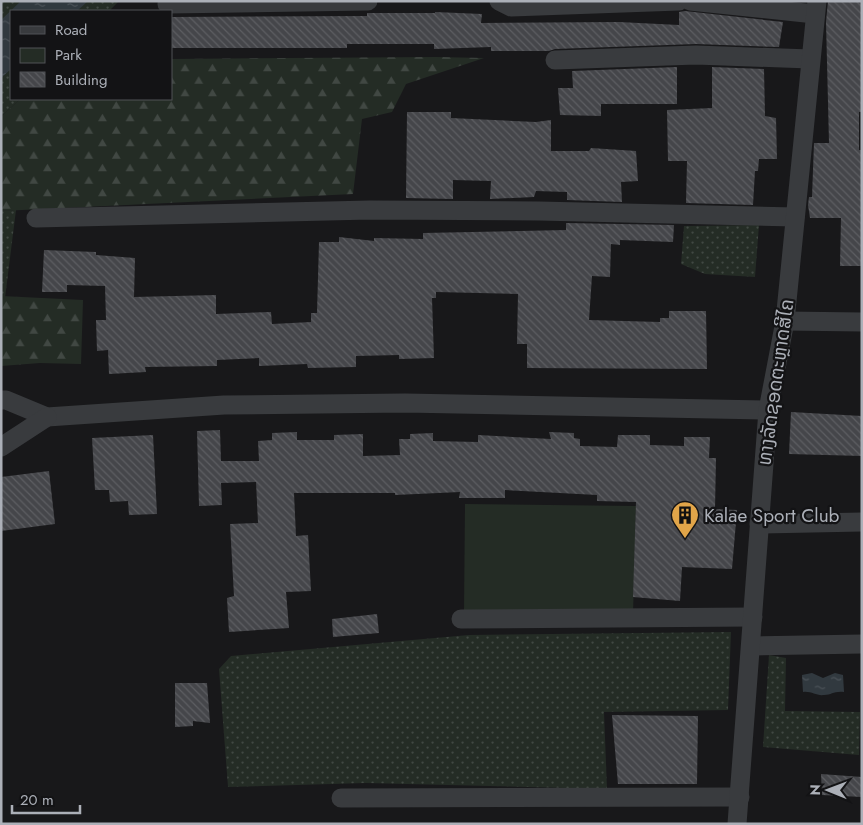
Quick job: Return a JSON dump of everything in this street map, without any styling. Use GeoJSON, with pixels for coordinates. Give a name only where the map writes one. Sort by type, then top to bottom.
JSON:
{"type":"FeatureCollection","features":[{"type":"Feature","properties":{"kind":"street"},"geometry":{"type":"LineString","coordinates":[[167,4],[368,1]]}},
{"type":"Feature","properties":{"kind":"street"},"geometry":{"type":"LineString","coordinates":[[499,1],[511,7],[679,1]]}},
{"type":"Feature","properties":{"kind":"street"},"geometry":{"type":"LineString","coordinates":[[690,1],[816,8]]}},
{"type":"Feature","properties":{"kind":"street","name":"ທາງລັດຊອດຕະຫຼາດສີໄຄ"},"geometry":{"type":"LineString","coordinates":[[737,824],[768,410],[785,321],[816,8]]}},
{"type":"Feature","properties":{"kind":"street"},"geometry":{"type":"LineString","coordinates":[[555,60],[696,55],[810,59]]}},
{"type":"Feature","properties":{"kind":"street"},"geometry":{"type":"LineString","coordinates":[[36,218],[370,210],[539,211],[794,217]]}},
{"type":"Feature","properties":{"kind":"street"},"geometry":{"type":"LineString","coordinates":[[785,321],[862,322]]}},
{"type":"Feature","properties":{"kind":"street"},"geometry":{"type":"LineString","coordinates":[[1,400],[6,400],[46,417],[224,405],[405,403],[768,410]]}},
{"type":"Feature","properties":{"kind":"street"},"geometry":{"type":"LineString","coordinates":[[1,447],[46,417]]}},
{"type":"Feature","properties":{"kind":"street"},"geometry":{"type":"LineString","coordinates":[[759,524],[862,522]]}},
{"type":"Feature","properties":{"kind":"street"},"geometry":{"type":"LineString","coordinates":[[461,619],[753,617]]}},
{"type":"Feature","properties":{"kind":"street"},"geometry":{"type":"LineString","coordinates":[[751,646],[862,644]]}},
{"type":"Feature","properties":{"kind":"street"},"geometry":{"type":"LineString","coordinates":[[341,798],[740,797]]}},
{"type":"Feature","properties":{"kind":"green space"},"geometry":{"type":"Polygon","coordinates":[[[1,1],[119,1],[110,10],[10,10],[10,100],[19,100],[1,117],[1,1]]]}},
{"type":"Feature","properties":{"kind":"green space"},"geometry":{"type":"Polygon","coordinates":[[[484,58],[406,84],[392,112],[362,119],[353,194],[1,211],[1,117],[19,100],[172,100],[172,59],[484,58]]]}},
{"type":"Feature","properties":{"kind":"green space"},"geometry":{"type":"Polygon","coordinates":[[[16,210],[5,298],[1,297],[1,211],[16,210]]]}},
{"type":"Feature","properties":{"kind":"green space"},"geometry":{"type":"Polygon","coordinates":[[[759,225],[755,277],[705,274],[681,264],[684,226],[759,225]]]}},
{"type":"Feature","properties":{"kind":"green space"},"geometry":{"type":"Polygon","coordinates":[[[1,296],[83,300],[81,364],[40,363],[1,366],[1,296]]]}},
{"type":"Feature","properties":{"kind":"green space"},"geometry":{"type":"Polygon","coordinates":[[[465,504],[636,506],[633,615],[464,612],[465,504]]]}},
{"type":"Feature","properties":{"kind":"green space"},"geometry":{"type":"Polygon","coordinates":[[[731,632],[728,710],[604,712],[607,789],[366,783],[228,787],[219,669],[231,656],[469,635],[731,632]]]}},
{"type":"Feature","properties":{"kind":"green space"},"geometry":{"type":"Polygon","coordinates":[[[769,655],[786,658],[785,711],[860,712],[859,755],[763,747],[769,655]]]}},
{"type":"Feature","properties":{"kind":"water"},"geometry":{"type":"Polygon","coordinates":[[[21,1],[88,1],[78,10],[12,10],[21,1]]]}},
{"type":"Feature","properties":{"kind":"water"},"geometry":{"type":"Polygon","coordinates":[[[10,11],[10,70],[1,78],[1,20],[10,11]]]}},
{"type":"Feature","properties":{"kind":"water"},"geometry":{"type":"Polygon","coordinates":[[[812,673],[823,678],[835,673],[843,675],[844,692],[821,695],[803,692],[802,675],[812,673]]]}},
{"type":"Feature","properties":{"kind":"building"},"geometry":{"type":"Polygon","coordinates":[[[828,1],[862,1],[862,112],[859,112],[859,150],[862,150],[862,266],[840,266],[841,218],[810,218],[808,205],[809,197],[812,197],[814,143],[829,143],[826,22],[828,1]]]}},
{"type":"Feature","properties":{"kind":"building"},"geometry":{"type":"Polygon","coordinates":[[[685,11],[783,22],[779,47],[696,44],[555,49],[549,51],[491,51],[491,47],[434,49],[434,44],[347,44],[347,48],[172,48],[172,17],[367,16],[367,13],[435,12],[482,14],[481,23],[619,22],[679,25],[679,12],[685,11]]]}},
{"type":"Feature","properties":{"kind":"building"},"geometry":{"type":"Polygon","coordinates":[[[677,67],[677,104],[601,104],[601,116],[560,115],[558,88],[573,88],[572,71],[677,67]]]}},
{"type":"Feature","properties":{"kind":"building"},"geometry":{"type":"Polygon","coordinates":[[[712,67],[764,69],[765,116],[776,118],[777,159],[759,159],[758,171],[755,171],[753,205],[686,203],[687,161],[668,161],[667,110],[712,108],[712,67]]]}},
{"type":"Feature","properties":{"kind":"building"},"geometry":{"type":"Polygon","coordinates":[[[407,112],[451,112],[451,118],[536,122],[551,120],[551,151],[589,151],[591,148],[636,151],[638,181],[621,182],[622,202],[567,200],[567,192],[536,191],[534,197],[490,199],[491,181],[453,180],[453,199],[406,198],[407,112]]]}},
{"type":"Feature","properties":{"kind":"building"},"geometry":{"type":"Polygon","coordinates":[[[566,223],[674,225],[673,242],[620,240],[620,245],[611,244],[610,277],[592,276],[589,320],[660,322],[660,318],[669,318],[669,311],[706,311],[707,369],[527,368],[527,344],[517,344],[518,294],[436,292],[436,298],[432,298],[434,358],[399,359],[399,355],[356,356],[356,367],[308,368],[307,364],[259,366],[259,358],[217,360],[217,366],[145,367],[146,372],[109,374],[108,350],[97,351],[96,320],[106,320],[105,286],[67,285],[67,292],[42,292],[44,250],[96,252],[96,255],[135,258],[134,297],[216,295],[216,314],[271,312],[272,324],[311,322],[311,313],[317,313],[319,242],[339,242],[339,237],[374,241],[374,238],[423,239],[423,233],[566,230],[566,223]]]}},
{"type":"Feature","properties":{"kind":"building"},"geometry":{"type":"Polygon","coordinates":[[[791,412],[862,416],[862,456],[789,454],[791,412]]]}},
{"type":"Feature","properties":{"kind":"building"},"geometry":{"type":"Polygon","coordinates":[[[220,430],[221,461],[259,461],[258,441],[272,440],[272,433],[297,432],[297,440],[334,440],[334,435],[363,434],[363,456],[400,455],[399,439],[410,439],[410,434],[433,433],[433,441],[478,442],[478,435],[551,439],[549,432],[574,433],[574,438],[580,439],[580,446],[617,447],[618,435],[650,435],[650,445],[684,446],[684,437],[710,437],[709,458],[716,458],[715,509],[737,510],[732,569],[682,567],[680,601],[633,597],[636,502],[597,501],[597,495],[505,490],[505,498],[459,498],[460,492],[395,495],[395,493],[294,493],[296,536],[308,535],[311,591],[286,592],[289,628],[229,632],[227,598],[234,596],[230,524],[258,523],[256,482],[221,483],[222,505],[199,506],[197,431],[220,430]]]}},
{"type":"Feature","properties":{"kind":"building"},"geometry":{"type":"Polygon","coordinates":[[[153,435],[157,514],[129,515],[128,501],[110,502],[109,490],[95,490],[92,438],[153,435]]]}},
{"type":"Feature","properties":{"kind":"building"},"geometry":{"type":"Polygon","coordinates":[[[49,471],[55,524],[1,531],[1,477],[49,471]]]}},
{"type":"Feature","properties":{"kind":"building"},"geometry":{"type":"Polygon","coordinates":[[[377,614],[379,633],[333,637],[332,619],[377,614]]]}},
{"type":"Feature","properties":{"kind":"building"},"geometry":{"type":"Polygon","coordinates":[[[175,683],[207,683],[210,723],[193,721],[193,726],[175,727],[175,683]]]}},
{"type":"Feature","properties":{"kind":"building"},"geometry":{"type":"Polygon","coordinates":[[[612,715],[698,716],[697,784],[618,784],[612,715]]]}},
{"type":"Feature","properties":{"kind":"building"},"geometry":{"type":"Polygon","coordinates":[[[821,774],[862,777],[862,797],[822,795],[821,774]]]}},
{"type":"Feature","properties":{"kind":"place","name":"Kalae Sport Club"},"geometry":{"type":"Point","coordinates":[685,539]}}]}
